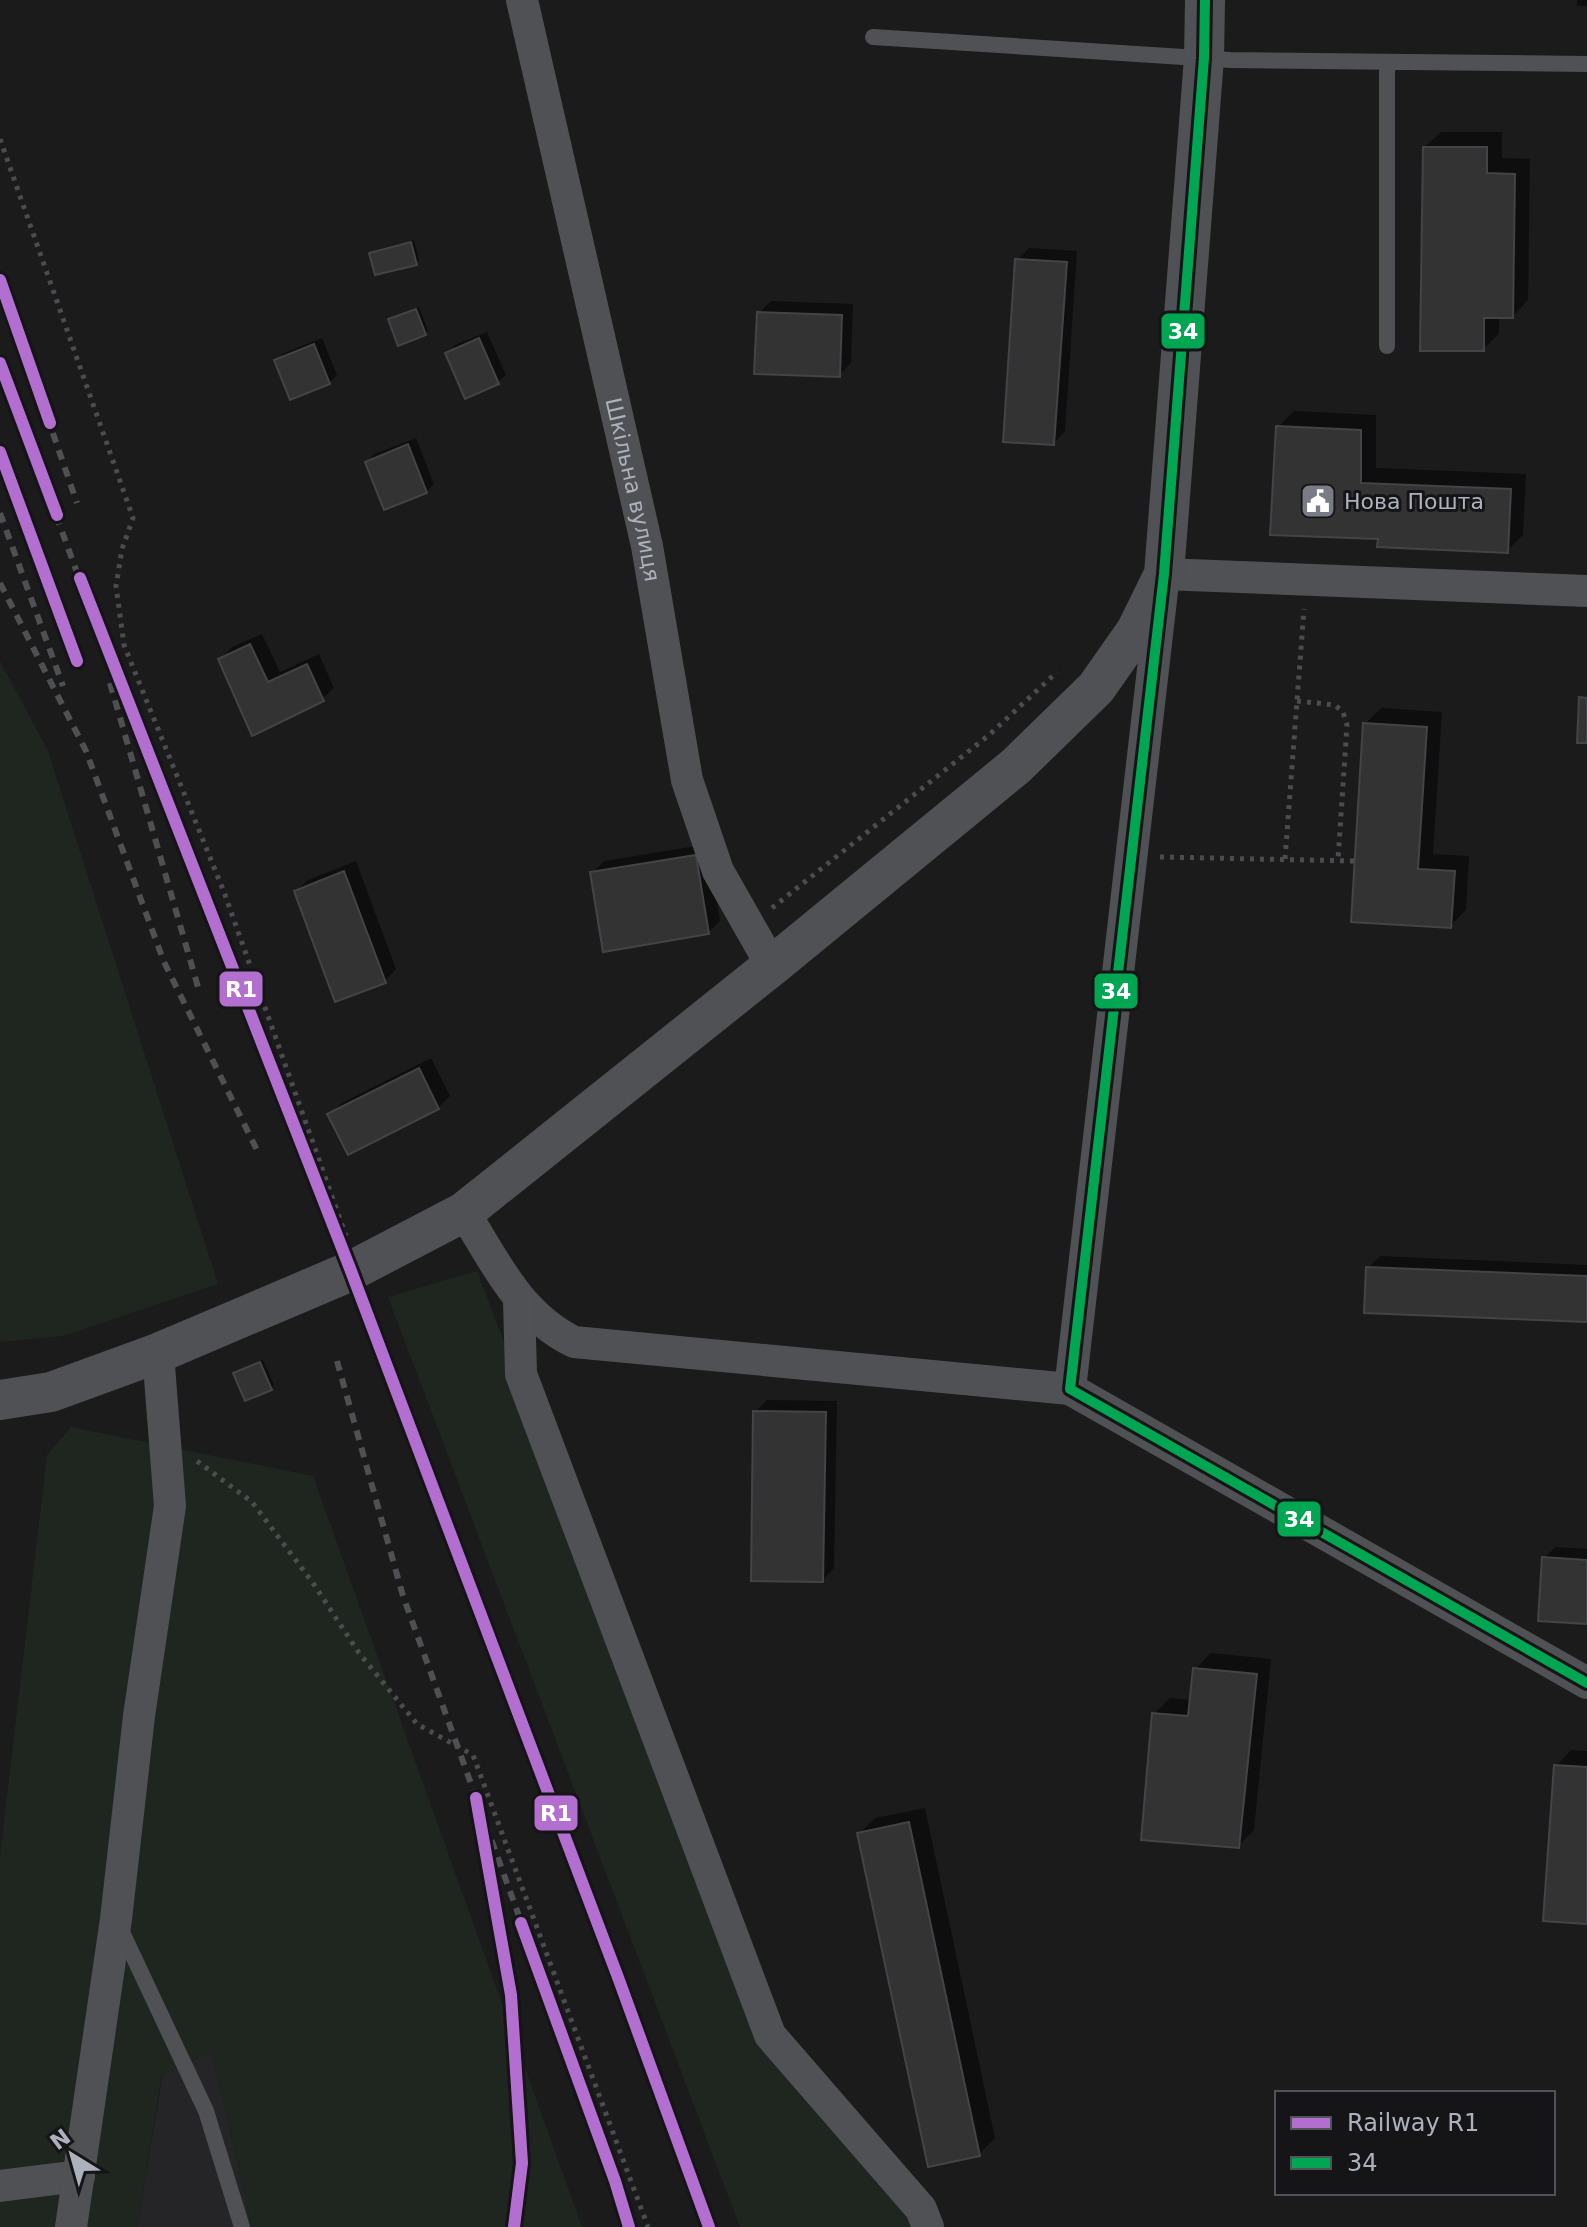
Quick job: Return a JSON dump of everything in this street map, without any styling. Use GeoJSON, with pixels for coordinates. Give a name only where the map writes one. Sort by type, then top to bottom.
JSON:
{"type":"FeatureCollection","features":[{"type":"Feature","properties":{"kind":"street","name":"Шкільна вулиця"},"geometry":{"type":"LineString","coordinates":[[522,0],[647,546],[687,780],[718,871],[772,966]]}},
{"type":"Feature","properties":{"kind":"street"},"geometry":{"type":"LineString","coordinates":[[1070,1389],[1164,574],[1204,58],[1205,0]]}},
{"type":"Feature","properties":{"kind":"street"},"geometry":{"type":"LineString","coordinates":[[1164,574],[1587,591]]}},
{"type":"Feature","properties":{"kind":"street"},"geometry":{"type":"LineString","coordinates":[[0,1400],[51,1392],[158,1353],[351,1271],[464,1212],[1016,766],[1096,688],[1136,631],[1164,574]]}},
{"type":"Feature","properties":{"kind":"street"},"geometry":{"type":"LineString","coordinates":[[464,1212],[519,1300],[554,1332],[574,1342],[1070,1389],[1587,1683]]}},
{"type":"Feature","properties":{"kind":"street"},"geometry":{"type":"LineString","coordinates":[[519,1300],[521,1374],[770,2035],[921,2209],[928,2227]]}},
{"type":"Feature","properties":{"kind":"street"},"geometry":{"type":"LineString","coordinates":[[71,2227],[116,1919],[139,1716],[170,1506],[158,1353]]}},
{"type":"Feature","properties":{"kind":"street"},"geometry":{"type":"LineString","coordinates":[[0,2186],[79,2176]]}},
{"type":"Feature","properties":{"kind":"lane"},"geometry":{"type":"LineString","coordinates":[[873,37],[1230,60],[1587,64]]}},
{"type":"Feature","properties":{"kind":"lane"},"geometry":{"type":"LineString","coordinates":[[1387,63],[1387,346]]}},
{"type":"Feature","properties":{"kind":"lane"},"geometry":{"type":"LineString","coordinates":[[116,1919],[206,2111],[242,2227]]}},
{"type":"Feature","properties":{"kind":"path"},"geometry":{"type":"LineString","coordinates":[[0,139],[133,518],[122,549],[116,586],[124,645],[224,892],[346,1236],[359,1238]]}},
{"type":"Feature","properties":{"kind":"path"},"geometry":{"type":"LineString","coordinates":[[1285,859],[1307,580]]}},
{"type":"Feature","properties":{"kind":"path"},"geometry":{"type":"LineString","coordinates":[[749,926],[989,735],[1062,668]]}},
{"type":"Feature","properties":{"kind":"path"},"geometry":{"type":"LineString","coordinates":[[1297,701],[1335,705],[1343,712],[1347,725],[1338,860]]}},
{"type":"Feature","properties":{"kind":"path"},"geometry":{"type":"LineString","coordinates":[[1131,856],[1355,861]]}},
{"type":"Feature","properties":{"kind":"path"},"geometry":{"type":"LineString","coordinates":[[165,1436],[252,1502],[313,1583],[359,1653],[417,1724],[473,1755],[648,2227]]}},
{"type":"Feature","properties":{"kind":"shaded area"},"geometry":{"type":"Polygon","coordinates":[[[0,661],[48,751],[218,1284],[63,1336],[0,1342],[0,661]]]}},
{"type":"Feature","properties":{"kind":"shaded area"},"geometry":{"type":"Polygon","coordinates":[[[477,1271],[770,2035],[928,2227],[740,2227],[388,1297],[477,1271]]]}},
{"type":"Feature","properties":{"kind":"shaded area"},"geometry":{"type":"Polygon","coordinates":[[[71,1427],[313,1476],[582,2227],[252,2227],[212,2052],[162,2075],[137,2227],[0,2227],[0,1856],[47,1455],[71,1427]]]}},
{"type":"Feature","properties":{"kind":"shaded area"},"geometry":{"type":"Polygon","coordinates":[[[212,2052],[252,2227],[137,2227],[163,2074],[212,2052]]]}},
{"type":"Feature","properties":{"kind":"building"},"geometry":{"type":"Polygon","coordinates":[[[1423,147],[1487,147],[1487,173],[1515,174],[1513,318],[1484,318],[1484,351],[1420,351],[1423,147]]]}},
{"type":"Feature","properties":{"kind":"building"},"geometry":{"type":"Polygon","coordinates":[[[411,242],[417,265],[375,275],[369,253],[411,242]]]}},
{"type":"Feature","properties":{"kind":"building"},"geometry":{"type":"Polygon","coordinates":[[[1015,259],[1067,262],[1054,445],[1003,442],[1015,259]]]}},
{"type":"Feature","properties":{"kind":"building"},"geometry":{"type":"Polygon","coordinates":[[[416,309],[426,335],[398,346],[388,319],[416,309]]]}},
{"type":"Feature","properties":{"kind":"building"},"geometry":{"type":"Polygon","coordinates":[[[757,312],[842,315],[840,377],[754,374],[757,312]]]}},
{"type":"Feature","properties":{"kind":"building"},"geometry":{"type":"Polygon","coordinates":[[[479,338],[499,384],[465,399],[445,353],[479,338]]]}},
{"type":"Feature","properties":{"kind":"building"},"geometry":{"type":"Polygon","coordinates":[[[314,344],[330,384],[290,400],[274,360],[314,344]]]}},
{"type":"Feature","properties":{"kind":"building"},"geometry":{"type":"Polygon","coordinates":[[[1276,426],[1361,430],[1361,483],[1511,489],[1508,553],[1377,547],[1378,539],[1270,535],[1276,426]]]}},
{"type":"Feature","properties":{"kind":"building"},"geometry":{"type":"Polygon","coordinates":[[[408,444],[427,493],[384,510],[365,462],[408,444]]]}},
{"type":"Feature","properties":{"kind":"building"},"geometry":{"type":"Polygon","coordinates":[[[250,644],[268,682],[307,664],[324,701],[252,736],[218,659],[250,644]]]}},
{"type":"Feature","properties":{"kind":"building"},"geometry":{"type":"Polygon","coordinates":[[[1579,697],[1587,698],[1587,743],[1577,743],[1579,697]]]}},
{"type":"Feature","properties":{"kind":"building"},"geometry":{"type":"Polygon","coordinates":[[[1363,723],[1427,727],[1418,869],[1455,871],[1451,928],[1351,922],[1363,723]]]}},
{"type":"Feature","properties":{"kind":"building"},"geometry":{"type":"Polygon","coordinates":[[[696,855],[709,934],[603,952],[590,872],[696,855]]]}},
{"type":"Feature","properties":{"kind":"building"},"geometry":{"type":"Polygon","coordinates":[[[344,871],[386,983],[335,1002],[294,891],[344,871]]]}},
{"type":"Feature","properties":{"kind":"building"},"geometry":{"type":"Polygon","coordinates":[[[419,1068],[439,1109],[348,1155],[327,1114],[419,1068]]]}},
{"type":"Feature","properties":{"kind":"building"},"geometry":{"type":"Polygon","coordinates":[[[1366,1267],[1587,1276],[1587,1322],[1364,1313],[1366,1267]]]}},
{"type":"Feature","properties":{"kind":"building"},"geometry":{"type":"Polygon","coordinates":[[[260,1362],[272,1390],[245,1401],[233,1373],[260,1362]]]}},
{"type":"Feature","properties":{"kind":"building"},"geometry":{"type":"Polygon","coordinates":[[[753,1411],[826,1412],[823,1582],[751,1581],[753,1411]]]}},
{"type":"Feature","properties":{"kind":"building"},"geometry":{"type":"Polygon","coordinates":[[[1542,1557],[1587,1560],[1587,1624],[1538,1621],[1542,1557]]]}},
{"type":"Feature","properties":{"kind":"building"},"geometry":{"type":"Polygon","coordinates":[[[1193,1668],[1257,1674],[1239,1848],[1141,1840],[1152,1713],[1188,1716],[1193,1668]]]}},
{"type":"Feature","properties":{"kind":"building"},"geometry":{"type":"Polygon","coordinates":[[[1554,1765],[1587,1767],[1587,1924],[1543,1921],[1554,1765]]]}},
{"type":"Feature","properties":{"kind":"building"},"geometry":{"type":"Polygon","coordinates":[[[909,1822],[980,2156],[928,2167],[857,1833],[909,1822]]]}},
{"type":"Feature","properties":{"kind":"railway"},"geometry":{"type":"LineString","coordinates":[[0,280],[77,503]]}},
{"type":"Feature","properties":{"kind":"railway"},"geometry":{"type":"LineString","coordinates":[[0,363],[82,586]]}},
{"type":"Feature","properties":{"kind":"railway"},"geometry":{"type":"LineString","coordinates":[[0,513],[63,686]]}},
{"type":"Feature","properties":{"kind":"railway"},"geometry":{"type":"LineString","coordinates":[[80,578],[351,1271],[619,1980]]}},
{"type":"Feature","properties":{"kind":"railway"},"geometry":{"type":"LineString","coordinates":[[0,583],[86,751],[164,962],[257,1150]]}},
{"type":"Feature","properties":{"kind":"railway"},"geometry":{"type":"LineString","coordinates":[[110,683],[200,994]]}},
{"type":"Feature","properties":{"kind":"railway"},"geometry":{"type":"LineString","coordinates":[[337,1361],[403,1596],[629,2227]]}},
{"type":"Feature","properties":{"kind":"railway"},"geometry":{"type":"LineString","coordinates":[[484,1845],[511,1995],[522,2163],[514,2227]]}},
{"type":"Feature","properties":{"kind":"rail line","name":"R1"},"geometry":{"type":"LineString","coordinates":[[0,280],[50,423]]}},
{"type":"Feature","properties":{"kind":"rail line","name":"R1"},"geometry":{"type":"LineString","coordinates":[[0,363],[57,515]]}},
{"type":"Feature","properties":{"kind":"rail line","name":"R1"},"geometry":{"type":"LineString","coordinates":[[0,452],[77,661]]}},
{"type":"Feature","properties":{"kind":"rail line","name":"R1"},"geometry":{"type":"LineString","coordinates":[[80,578],[351,1271],[709,2227]]}},
{"type":"Feature","properties":{"kind":"rail line","name":"R1"},"geometry":{"type":"LineString","coordinates":[[476,1798],[511,1995],[522,2163],[514,2227]]}},
{"type":"Feature","properties":{"kind":"rail line","name":"R1"},"geometry":{"type":"LineString","coordinates":[[521,1923],[629,2227]]}},
{"type":"Feature","properties":{"kind":"transit line","name":"34"},"geometry":{"type":"LineString","coordinates":[[1205,0],[1204,58],[1164,574],[1070,1389],[1587,1683]]}},
{"type":"Feature","properties":{"kind":"place","name":"Нова Пошта"},"geometry":{"type":"Point","coordinates":[1318,501]}}]}
